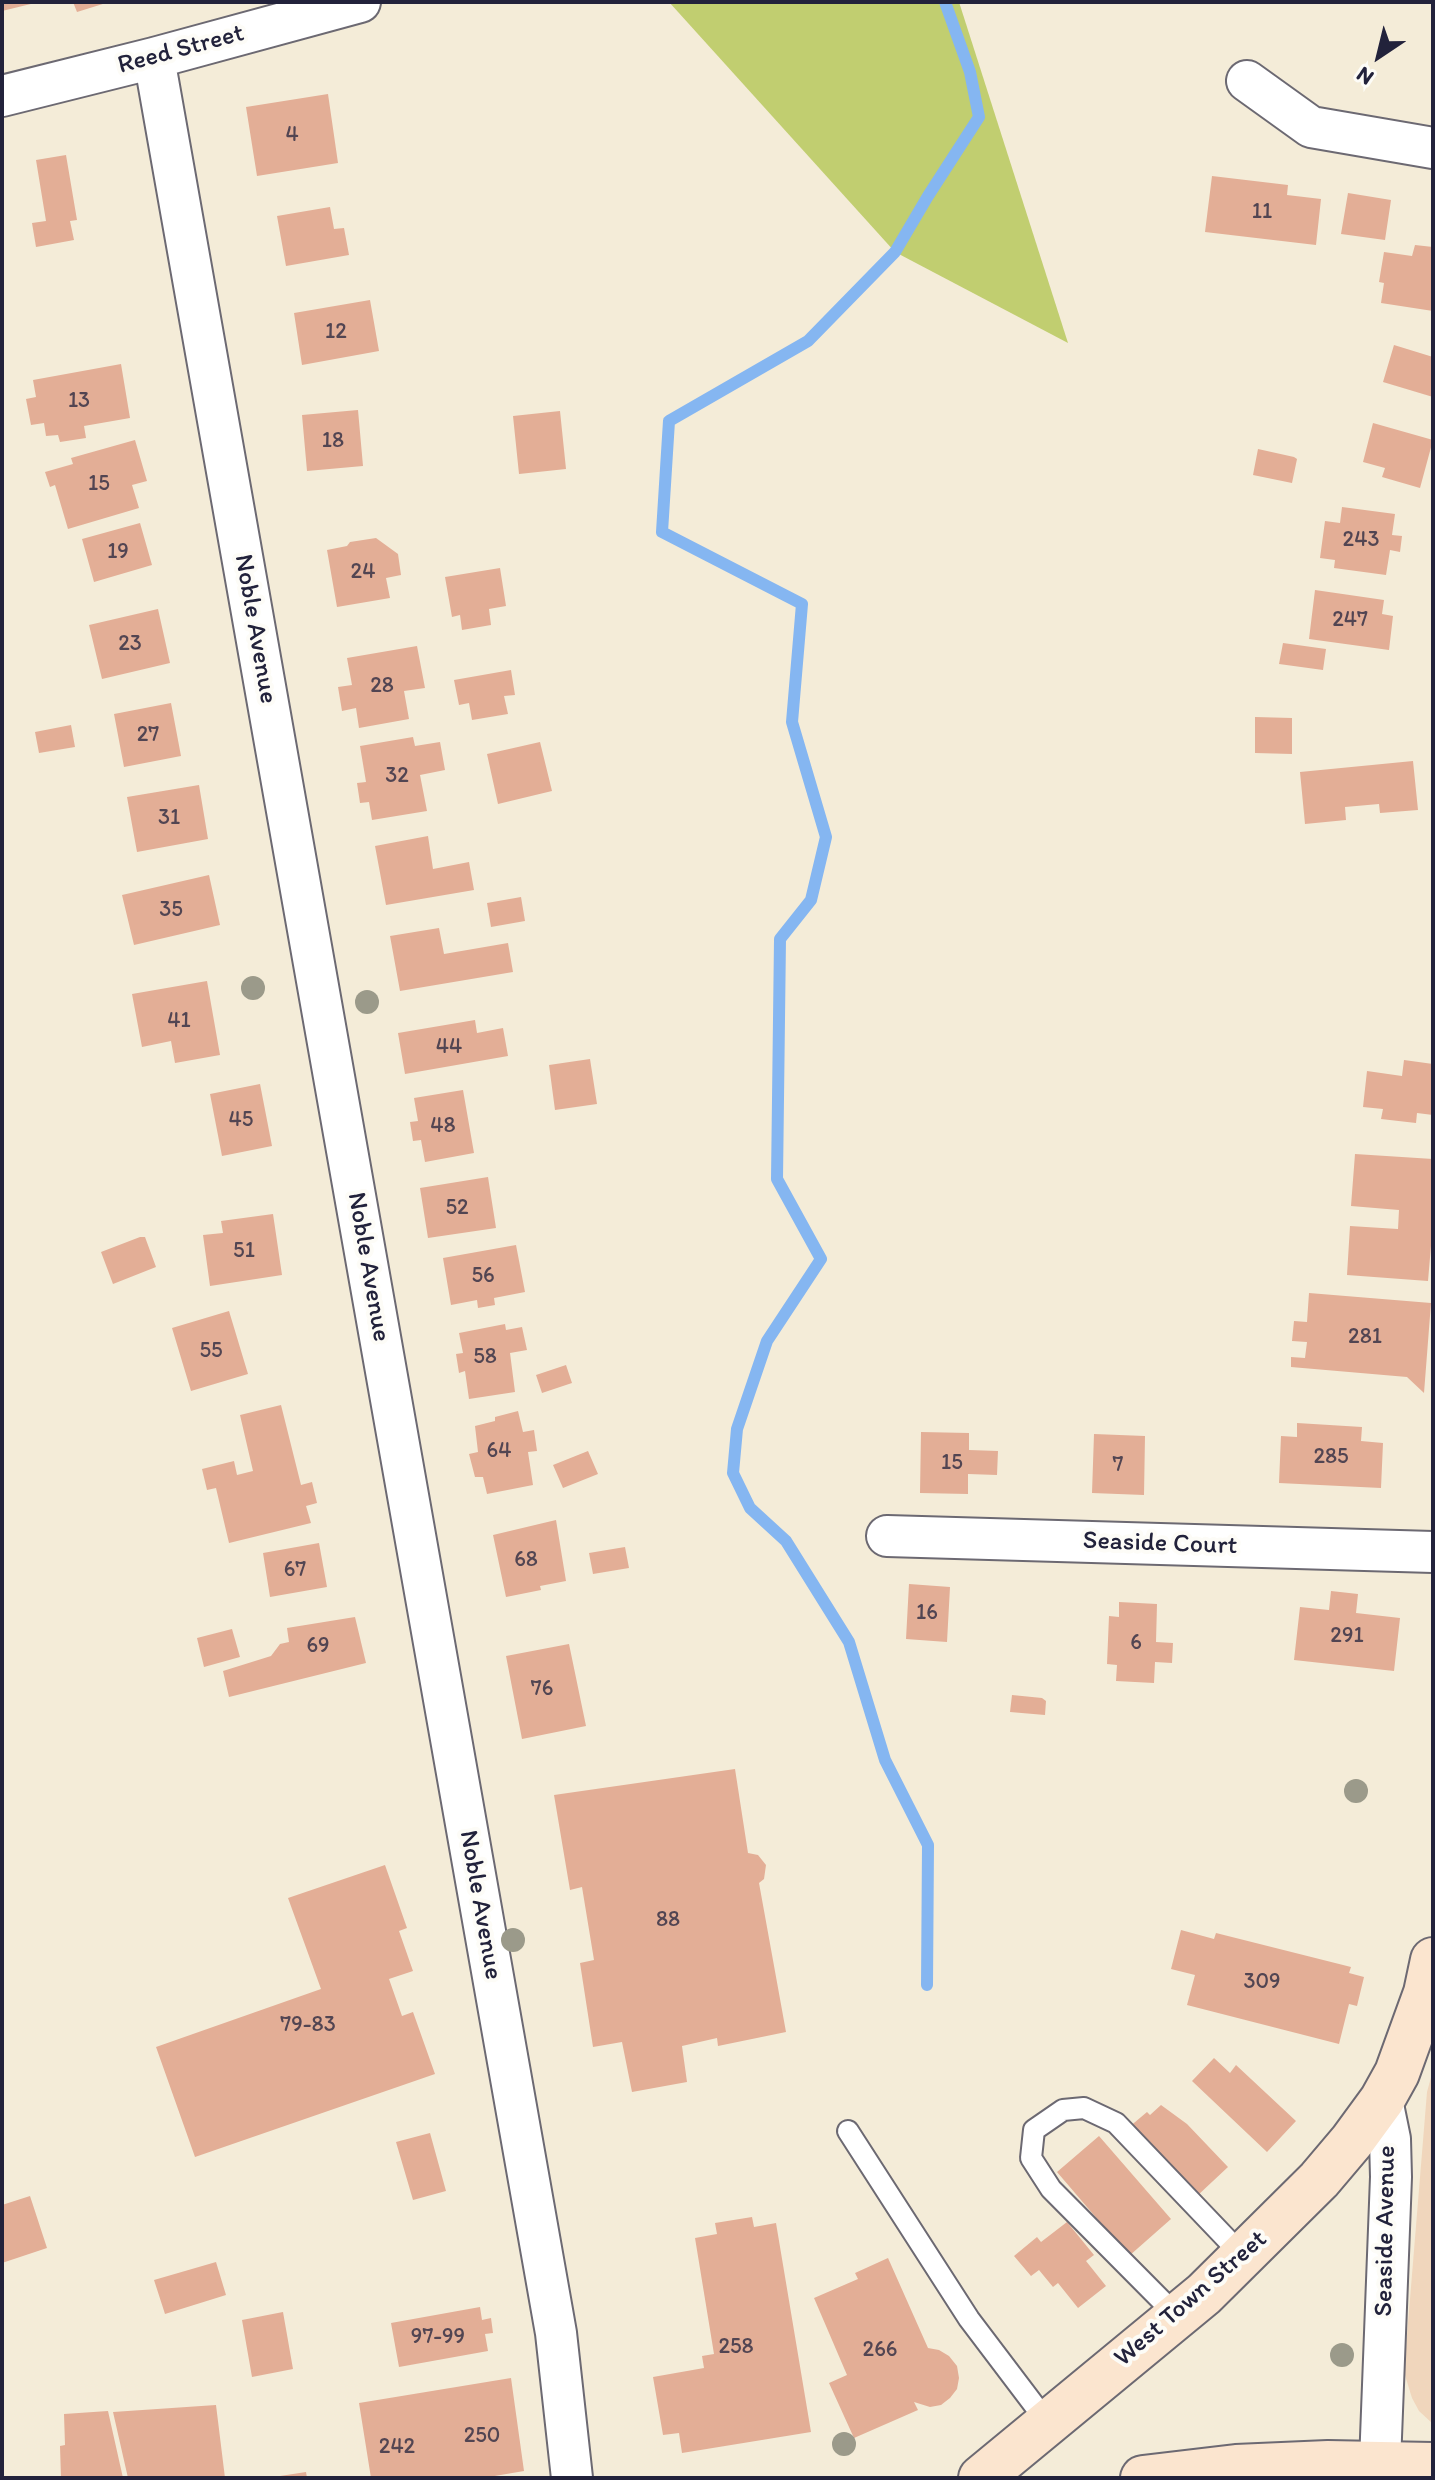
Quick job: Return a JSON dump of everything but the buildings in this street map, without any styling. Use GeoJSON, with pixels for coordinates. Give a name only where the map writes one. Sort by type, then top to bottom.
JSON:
{"type":"FeatureCollection","features":[{"type":"Feature","properties":{"kind":"main road"},"geometry":{"type":"LineString","coordinates":[[1382,2100],[1397,2073],[1412,2033],[1433,1960]]}},
{"type":"Feature","properties":{"kind":"main road","name":"West Town Street"},"geometry":{"type":"LineString","coordinates":[[981,2478],[1177,2316],[1243,2256],[1319,2180],[1382,2100]]}},
{"type":"Feature","properties":{"kind":"main road"},"geometry":{"type":"LineString","coordinates":[[1143,2478],[1236,2467],[1327,2470],[1380,2463],[1433,2465]]}},
{"type":"Feature","properties":{"kind":"street","name":"Reed Street"},"geometry":{"type":"LineString","coordinates":[[2,96],[360,2]]}},
{"type":"Feature","properties":{"kind":"street","name":"Noble Avenue"},"geometry":{"type":"LineString","coordinates":[[154,58],[556,2333],[572,2478]]}},
{"type":"Feature","properties":{"kind":"street"},"geometry":{"type":"LineString","coordinates":[[1247,81],[1311,127],[1433,148]]}},
{"type":"Feature","properties":{"kind":"street","name":"Seaside Court"},"geometry":{"type":"LineString","coordinates":[[887,1536],[1433,1552]]}},
{"type":"Feature","properties":{"kind":"street","name":"Seaside Avenue"},"geometry":{"type":"LineString","coordinates":[[1380,2463],[1391,2177],[1390,2139],[1382,2100]]}},
{"type":"Feature","properties":{"kind":"lane"},"geometry":{"type":"LineString","coordinates":[[1177,2316],[1051,2189],[1031,2158],[1034,2130],[1063,2110],[1084,2108],[1116,2123],[1243,2256]]}},
{"type":"Feature","properties":{"kind":"lane"},"geometry":{"type":"LineString","coordinates":[[848,2131],[969,2319],[1047,2422]]}},
{"type":"Feature","properties":{"kind":"shaded area"},"geometry":{"type":"Polygon","coordinates":[[[1433,2070],[1433,2424],[1419,2411],[1404,2372],[1427,2092],[1433,2070]]]}},
{"type":"Feature","properties":{"kind":"green space"},"geometry":{"type":"Polygon","coordinates":[[[669,2],[959,2],[1068,343],[895,252],[669,2]]]}},
{"type":"Feature","properties":{"kind":"waterway"},"geometry":{"type":"LineString","coordinates":[[927,1985],[928,1845],[885,1760],[849,1642],[786,1541],[750,1508],[733,1473],[737,1429],[767,1341],[821,1259],[777,1179],[780,939],[811,900],[826,837],[792,722],[802,604],[662,532],[669,421],[808,341],[895,252],[979,117],[970,72],[945,2]]}}]}
